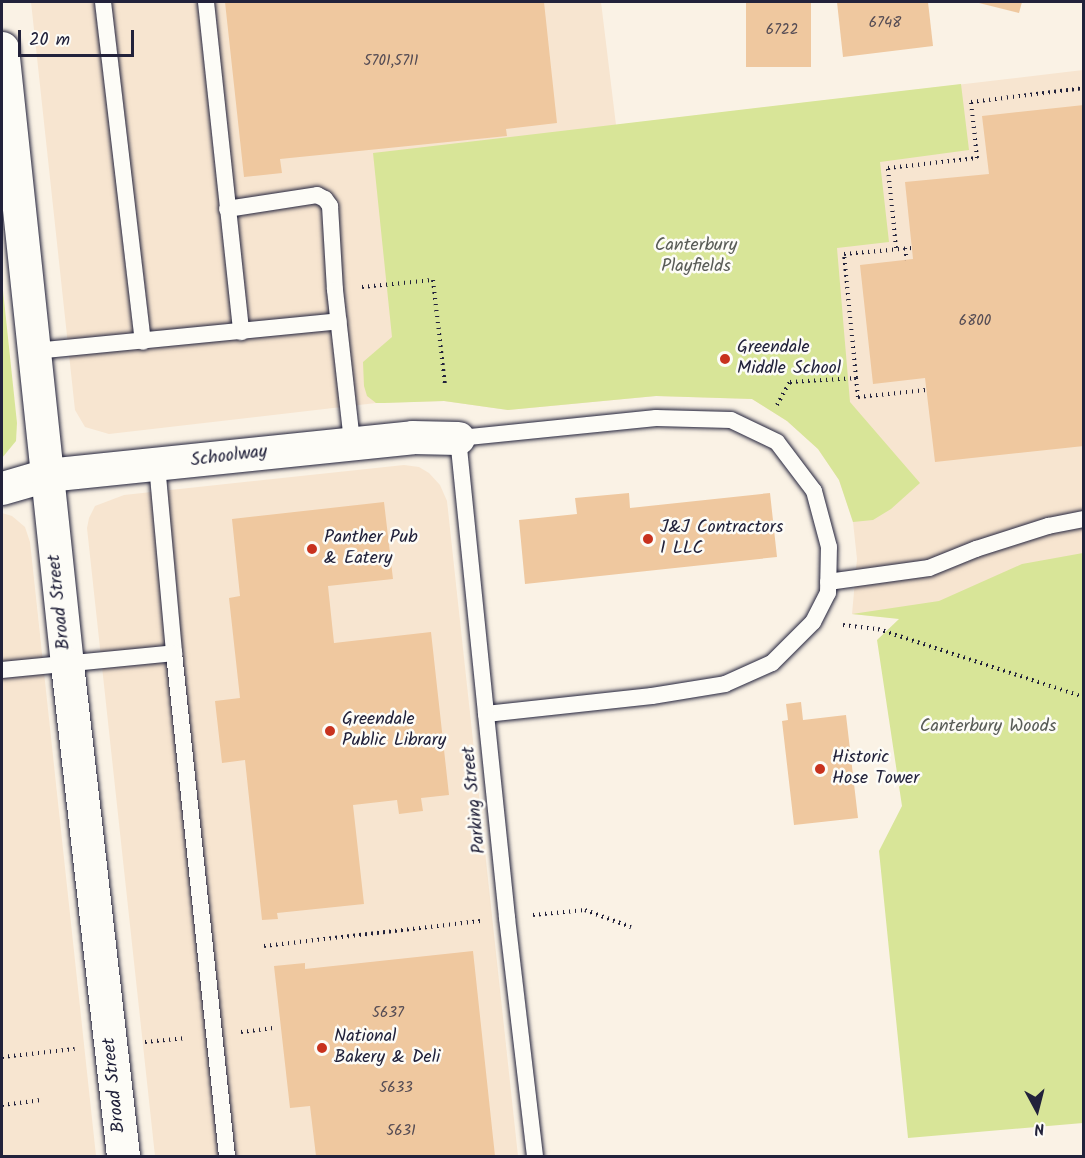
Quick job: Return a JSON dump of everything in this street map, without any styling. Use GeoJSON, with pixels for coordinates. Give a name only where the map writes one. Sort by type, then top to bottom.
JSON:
{"type":"FeatureCollection","features":[{"type":"Feature","properties":{"kind":"street","name":"Broad Street"},"geometry":{"type":"LineString","coordinates":[[2,48],[67,664],[123,1156]]}},
{"type":"Feature","properties":{"kind":"street","name":"Schoolway"},"geometry":{"type":"LineString","coordinates":[[2,488],[47,475],[157,465],[352,442],[412,437],[458,438]]}},
{"type":"Feature","properties":{"kind":"lane"},"geometry":{"type":"LineString","coordinates":[[103,2],[142,342]]}},
{"type":"Feature","properties":{"kind":"lane"},"geometry":{"type":"LineString","coordinates":[[206,2],[241,332]]}},
{"type":"Feature","properties":{"kind":"lane"},"geometry":{"type":"LineString","coordinates":[[227,209],[317,195],[326,199],[330,206],[335,290],[352,442]]}},
{"type":"Feature","properties":{"kind":"lane"},"geometry":{"type":"LineString","coordinates":[[35,351],[339,321]]}},
{"type":"Feature","properties":{"kind":"lane"},"geometry":{"type":"LineString","coordinates":[[458,438],[656,418],[731,420],[777,442],[814,491],[829,547],[828,593],[813,622],[772,663],[725,684],[652,696],[486,714]]}},
{"type":"Feature","properties":{"kind":"lane","name":"Parking Street"},"geometry":{"type":"LineString","coordinates":[[458,438],[507,918],[535,1156]]}},
{"type":"Feature","properties":{"kind":"lane"},"geometry":{"type":"LineString","coordinates":[[157,465],[174,653],[227,1156]]}},
{"type":"Feature","properties":{"kind":"lane"},"geometry":{"type":"LineString","coordinates":[[828,582],[929,568],[976,549],[1048,526],[1083,519]]}},
{"type":"Feature","properties":{"kind":"lane"},"geometry":{"type":"LineString","coordinates":[[2,670],[174,653]]}},
{"type":"Feature","properties":{"kind":"path"},"geometry":{"type":"LineString","coordinates":[[896,248],[888,168],[977,158],[971,102],[1083,88]]}},
{"type":"Feature","properties":{"kind":"path"},"geometry":{"type":"LineString","coordinates":[[905,248],[907,260]]}},
{"type":"Feature","properties":{"kind":"path"},"geometry":{"type":"LineString","coordinates":[[912,248],[844,254],[858,397],[927,390]]}},
{"type":"Feature","properties":{"kind":"path"},"geometry":{"type":"LineString","coordinates":[[335,290],[433,280],[445,386]]}},
{"type":"Feature","properties":{"kind":"path"},"geometry":{"type":"LineString","coordinates":[[777,405],[790,382],[856,378]]}},
{"type":"Feature","properties":{"kind":"path"},"geometry":{"type":"LineString","coordinates":[[813,622],[878,629],[1083,697]]}},
{"type":"Feature","properties":{"kind":"path"},"geometry":{"type":"LineString","coordinates":[[264,946],[585,910],[631,927]]}},
{"type":"Feature","properties":{"kind":"path"},"geometry":{"type":"LineString","coordinates":[[2,1105],[42,1100]]}},
{"type":"Feature","properties":{"kind":"shaded area","name":"Greendale Middle School"},"geometry":{"type":"Polygon","coordinates":[[[31,2],[601,2],[616,125],[1083,70],[1083,652],[989,627],[852,614],[857,559],[853,522],[839,480],[818,449],[787,421],[752,399],[656,396],[508,410],[444,401],[376,403],[109,434],[85,427],[75,410],[31,2]]]}},
{"type":"Feature","properties":{"kind":"shaded area"},"geometry":{"type":"Polygon","coordinates":[[[404,465],[419,467],[429,473],[440,485],[447,501],[518,1156],[155,1156],[87,528],[89,518],[95,506],[124,495],[404,465]]]}},
{"type":"Feature","properties":{"kind":"shaded area"},"geometry":{"type":"Polygon","coordinates":[[[2,513],[12,516],[25,527],[30,542],[96,1156],[2,1156],[2,513]]]}},
{"type":"Feature","properties":{"kind":"green space","name":"Canterbury Playfields"},"geometry":{"type":"Polygon","coordinates":[[[961,84],[969,150],[880,162],[889,242],[837,248],[850,402],[920,483],[891,509],[873,520],[853,522],[839,480],[818,449],[787,421],[752,399],[656,396],[508,410],[444,401],[376,403],[367,396],[364,386],[363,362],[392,337],[373,153],[961,84]]]}},
{"type":"Feature","properties":{"kind":"green space"},"geometry":{"type":"Polygon","coordinates":[[[2,281],[17,423],[16,441],[2,458],[2,281]]]}},
{"type":"Feature","properties":{"kind":"green space","name":"Canterbury Woods"},"geometry":{"type":"Polygon","coordinates":[[[1083,553],[1083,1123],[908,1138],[879,851],[902,806],[877,640],[899,619],[852,614],[939,601],[1022,564],[1083,553]]]}},
{"type":"Feature","properties":{"kind":"building"},"geometry":{"type":"Polygon","coordinates":[[[225,2],[544,2],[557,123],[506,129],[507,136],[280,159],[282,173],[244,177],[225,2]]]}},
{"type":"Feature","properties":{"kind":"building"},"geometry":{"type":"Polygon","coordinates":[[[746,2],[811,2],[811,67],[746,67],[746,2]]]}},
{"type":"Feature","properties":{"kind":"building"},"geometry":{"type":"Polygon","coordinates":[[[837,2],[928,2],[933,46],[843,57],[837,2]]]}},
{"type":"Feature","properties":{"kind":"building"},"geometry":{"type":"Polygon","coordinates":[[[975,2],[1022,2],[1019,13],[975,2]]]}},
{"type":"Feature","properties":{"kind":"building","name":"Greendale Middle School"},"geometry":{"type":"Polygon","coordinates":[[[1084,105],[1084,446],[935,462],[925,378],[873,384],[860,265],[913,259],[905,182],[989,174],[982,116],[1084,105]]]}},
{"type":"Feature","properties":{"kind":"building","name":"J&J Contractors I LLC"},"geometry":{"type":"Polygon","coordinates":[[[629,493],[630,508],[770,493],[777,557],[525,584],[519,520],[577,514],[575,498],[629,493]]]}},
{"type":"Feature","properties":{"kind":"building","name":"Greendale Public Library"},"geometry":{"type":"Polygon","coordinates":[[[384,502],[393,579],[328,586],[334,643],[431,632],[449,795],[421,798],[423,811],[399,814],[397,800],[353,805],[364,904],[277,913],[278,919],[262,920],[245,760],[222,763],[215,701],[240,698],[229,598],[240,596],[232,519],[384,502]]]}},
{"type":"Feature","properties":{"kind":"building","name":"Historic Hose Tower"},"geometry":{"type":"Polygon","coordinates":[[[801,702],[803,720],[846,715],[858,818],[794,825],[782,721],[788,720],[786,704],[801,702]]]}},
{"type":"Feature","properties":{"kind":"building"},"geometry":{"type":"Polygon","coordinates":[[[473,951],[495,1156],[316,1156],[310,1106],[290,1108],[274,966],[305,963],[305,969],[473,951]]]}},
{"type":"Feature","properties":{"kind":"place","name":"Greendale Middle School"},"geometry":{"type":"Point","coordinates":[725,359]}},
{"type":"Feature","properties":{"kind":"place","name":"J&J Contractors I LLC"},"geometry":{"type":"Point","coordinates":[648,539]}},
{"type":"Feature","properties":{"kind":"place","name":"Panther Pub & Eatery"},"geometry":{"type":"Point","coordinates":[312,549]}},
{"type":"Feature","properties":{"kind":"place","name":"Greendale Public Library"},"geometry":{"type":"Point","coordinates":[330,731]}},
{"type":"Feature","properties":{"kind":"place","name":"Historic Hose Tower"},"geometry":{"type":"Point","coordinates":[820,769]}},
{"type":"Feature","properties":{"kind":"place","name":"National Bakery & Deli"},"geometry":{"type":"Point","coordinates":[322,1048]}}]}
